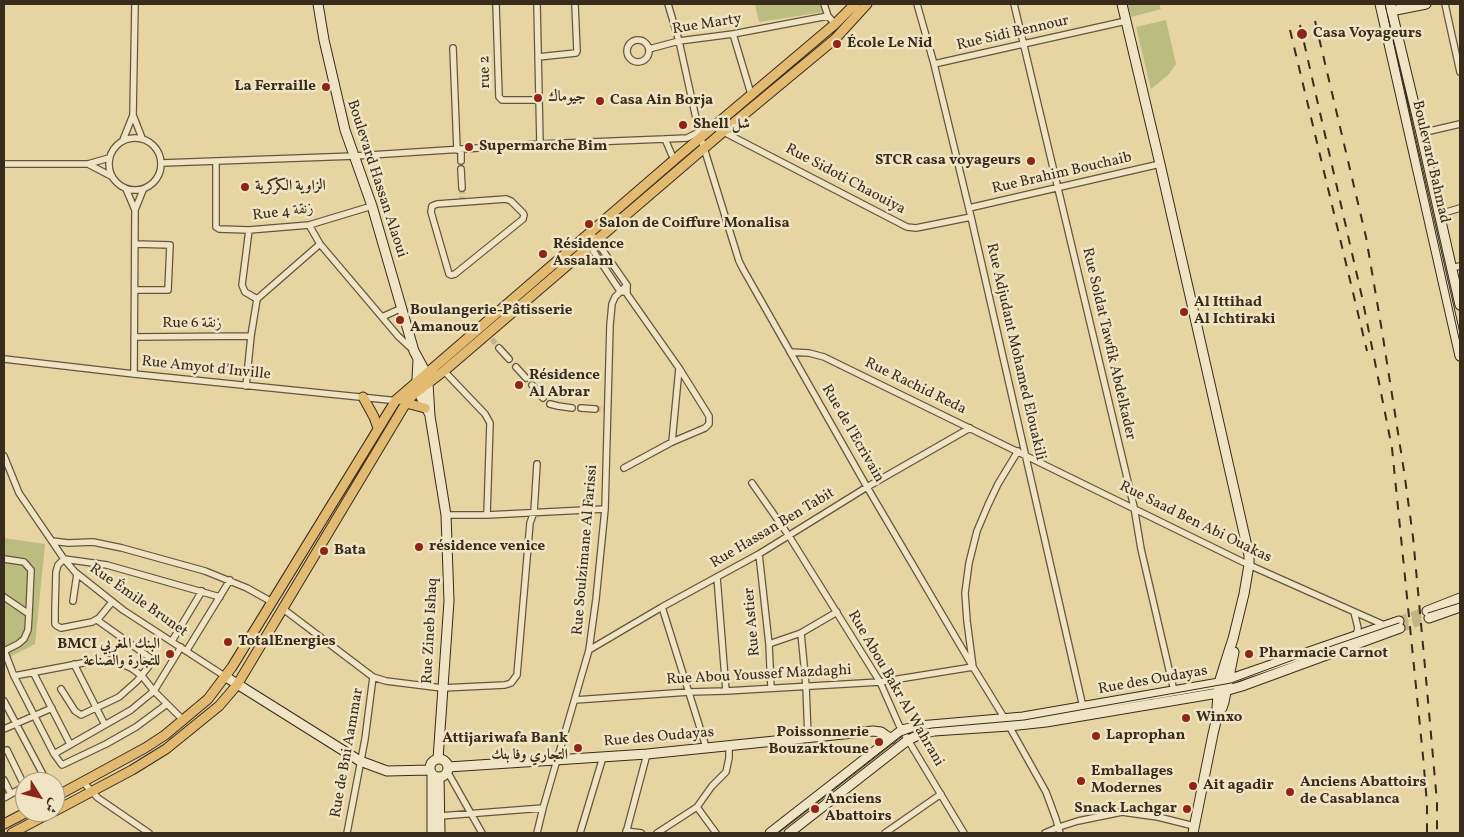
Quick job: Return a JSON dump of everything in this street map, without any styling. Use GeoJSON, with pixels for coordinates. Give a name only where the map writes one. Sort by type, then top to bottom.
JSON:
{"type":"FeatureCollection","features":[{"type":"Feature","properties":{"kind":"main road"},"geometry":{"type":"LineString","coordinates":[[65,792],[145,748],[165,735],[208,699],[226,677],[396,400],[701,135],[714,127],[835,24],[855,4]]}},
{"type":"Feature","properties":{"kind":"main road"},"geometry":{"type":"LineString","coordinates":[[65,805],[132,770],[166,749],[219,706],[237,685],[406,403],[418,391],[489,337],[724,131],[835,39],[867,4]]}},
{"type":"Feature","properties":{"kind":"main road"},"geometry":{"type":"LineString","coordinates":[[363,397],[378,428]]}},
{"type":"Feature","properties":{"kind":"main road"},"geometry":{"type":"LineString","coordinates":[[406,403],[428,412]]}},
{"type":"Feature","properties":{"kind":"main road"},"geometry":{"type":"LineString","coordinates":[[12,833],[33,822]]}},
{"type":"Feature","properties":{"kind":"street"},"geometry":{"type":"LineString","coordinates":[[123,140],[142,138],[152,144],[159,152],[162,163],[157,180],[143,190],[126,190],[115,182],[111,176],[108,164],[112,151],[123,140],[133,115],[135,4]]}},
{"type":"Feature","properties":{"kind":"street","name":"Boulevard Hassan Alaoui"},"geometry":{"type":"LineString","coordinates":[[318,4],[344,130],[372,206],[416,355],[426,373],[428,383]]}},
{"type":"Feature","properties":{"kind":"street","name":"rue 2"},"geometry":{"type":"LineString","coordinates":[[496,4],[499,97],[502,100],[539,100]]}},
{"type":"Feature","properties":{"kind":"street"},"geometry":{"type":"LineString","coordinates":[[537,4],[540,144]]}},
{"type":"Feature","properties":{"kind":"street"},"geometry":{"type":"LineString","coordinates":[[538,57],[576,53],[575,4]]}},
{"type":"Feature","properties":{"kind":"street","name":"Rue de l'Ecrivain"},"geometry":{"type":"LineString","coordinates":[[668,4],[679,41],[704,149],[739,261],[867,487],[973,668],[1007,722],[1046,792],[1059,830]]}},
{"type":"Feature","properties":{"kind":"street"},"geometry":{"type":"LineString","coordinates":[[824,4],[828,16],[835,24]]}},
{"type":"Feature","properties":{"kind":"street","name":"Rue Adjudant Mohamed Elouakili"},"geometry":{"type":"LineString","coordinates":[[917,4],[934,64],[971,217],[1083,707]]}},
{"type":"Feature","properties":{"kind":"street","name":"Rue Soldat Tawfik Abdelkader"},"geometry":{"type":"LineString","coordinates":[[1014,4],[1134,508],[1141,549],[1174,691]]}},
{"type":"Feature","properties":{"kind":"street"},"geometry":{"type":"LineString","coordinates":[[1045,833],[1099,816],[1122,812],[1158,817],[1193,830],[1218,713],[1216,706],[1222,692],[1225,662],[1233,640],[1249,565],[1248,550],[1232,476],[1122,4]]}},
{"type":"Feature","properties":{"kind":"street","name":"Boulevard Bahmad"},"geometry":{"type":"LineString","coordinates":[[1380,4],[1460,356]]}},
{"type":"Feature","properties":{"kind":"street"},"geometry":{"type":"LineString","coordinates":[[1392,6],[1426,4]]}},
{"type":"Feature","properties":{"kind":"street"},"geometry":{"type":"LineString","coordinates":[[1445,4],[1460,72]]}},
{"type":"Feature","properties":{"kind":"street","name":"Boulevard Bahmad"},"geometry":{"type":"LineString","coordinates":[[1392,6],[1440,214],[1456,267],[1460,305]]}},
{"type":"Feature","properties":{"kind":"street","name":"Rue Marty"},"geometry":{"type":"LineString","coordinates":[[650,49],[679,41],[733,34],[828,16]]}},
{"type":"Feature","properties":{"kind":"street","name":"Rue Sidi Bennour"},"geometry":{"type":"LineString","coordinates":[[934,64],[1126,21]]}},
{"type":"Feature","properties":{"kind":"street"},"geometry":{"type":"LineString","coordinates":[[733,34],[751,94]]}},
{"type":"Feature","properties":{"kind":"street"},"geometry":{"type":"LineString","coordinates":[[637,40],[645,42],[650,49],[648,57],[641,62],[633,62],[627,52],[630,44],[637,40]]}},
{"type":"Feature","properties":{"kind":"street"},"geometry":{"type":"LineString","coordinates":[[453,48],[461,161]]}},
{"type":"Feature","properties":{"kind":"street"},"geometry":{"type":"LineString","coordinates":[[133,115],[142,138]]}},
{"type":"Feature","properties":{"kind":"street"},"geometry":{"type":"LineString","coordinates":[[1421,133],[1460,124]]}},
{"type":"Feature","properties":{"kind":"street","name":"Rue Sidoti Chaouiya"},"geometry":{"type":"LineString","coordinates":[[714,127],[907,227],[916,228],[971,217]]}},
{"type":"Feature","properties":{"kind":"street"},"geometry":{"type":"LineString","coordinates":[[162,163],[355,156],[540,144],[665,140],[701,135]]}},
{"type":"Feature","properties":{"kind":"street"},"geometry":{"type":"LineString","coordinates":[[665,140],[674,160]]}},
{"type":"Feature","properties":{"kind":"street"},"geometry":{"type":"LineString","coordinates":[[4,164],[88,164],[109,158]]}},
{"type":"Feature","properties":{"kind":"street","name":"Rue 4 زنقة"},"geometry":{"type":"LineString","coordinates":[[216,161],[216,227],[219,230],[249,230],[309,225],[372,206]]}},
{"type":"Feature","properties":{"kind":"street"},"geometry":{"type":"LineString","coordinates":[[88,164],[111,176]]}},
{"type":"Feature","properties":{"kind":"street","name":"Rue Brahim Bouchaib"},"geometry":{"type":"LineString","coordinates":[[968,208],[1160,164]]}},
{"type":"Feature","properties":{"kind":"street"},"geometry":{"type":"LineString","coordinates":[[461,169],[462,188]]}},
{"type":"Feature","properties":{"kind":"street"},"geometry":{"type":"LineString","coordinates":[[126,190],[135,210]]}},
{"type":"Feature","properties":{"kind":"street"},"geometry":{"type":"LineString","coordinates":[[134,374],[135,210],[143,190]]}},
{"type":"Feature","properties":{"kind":"street"},"geometry":{"type":"LineString","coordinates":[[508,199],[512,201],[524,216],[455,274],[451,275],[448,272],[431,209],[434,204],[462,200],[508,199]]}},
{"type":"Feature","properties":{"kind":"street"},"geometry":{"type":"LineString","coordinates":[[1440,214],[1460,208]]}},
{"type":"Feature","properties":{"kind":"street"},"geometry":{"type":"LineString","coordinates":[[309,225],[320,244],[416,355]]}},
{"type":"Feature","properties":{"kind":"street"},"geometry":{"type":"LineString","coordinates":[[249,230],[242,285],[245,292],[257,298]]}},
{"type":"Feature","properties":{"kind":"street"},"geometry":{"type":"LineString","coordinates":[[587,234],[627,285],[627,294]]}},
{"type":"Feature","properties":{"kind":"street"},"geometry":{"type":"LineString","coordinates":[[594,243],[620,291],[627,294],[710,416],[710,421],[705,428],[672,442],[624,468]]}},
{"type":"Feature","properties":{"kind":"street"},"geometry":{"type":"LineString","coordinates":[[135,244],[170,245],[168,290],[135,290]]}},
{"type":"Feature","properties":{"kind":"street"},"geometry":{"type":"LineString","coordinates":[[246,386],[257,298],[320,244]]}},
{"type":"Feature","properties":{"kind":"street","name":"Rue Soulzimane Al Farissi"},"geometry":{"type":"LineString","coordinates":[[537,833],[589,650],[605,508],[607,409],[612,311],[615,297],[627,285]]}},
{"type":"Feature","properties":{"kind":"street"},"geometry":{"type":"LineString","coordinates":[[382,317],[402,308]]}},
{"type":"Feature","properties":{"kind":"street","name":"Rue 6 زنقة"},"geometry":{"type":"LineString","coordinates":[[134,337],[251,336]]}},
{"type":"Feature","properties":{"kind":"street"},"geometry":{"type":"LineString","coordinates":[[500,348],[509,359]]}},
{"type":"Feature","properties":{"kind":"street","name":"Rue Rachid Reda"},"geometry":{"type":"LineString","coordinates":[[790,352],[809,353],[824,357],[1026,455]]}},
{"type":"Feature","properties":{"kind":"street","name":"Boulevard Hassan Alaoui"},"geometry":{"type":"LineString","coordinates":[[416,355],[417,380]]}},
{"type":"Feature","properties":{"kind":"street","name":"Rue Amyot d'Inville"},"geometry":{"type":"LineString","coordinates":[[4,359],[246,386],[396,400],[406,403]]}},
{"type":"Feature","properties":{"kind":"street"},"geometry":{"type":"LineString","coordinates":[[516,367],[526,378]]}},
{"type":"Feature","properties":{"kind":"street"},"geometry":{"type":"LineString","coordinates":[[672,442],[679,368]]}},
{"type":"Feature","properties":{"kind":"street"},"geometry":{"type":"LineString","coordinates":[[444,371],[485,414],[490,423],[487,515]]}},
{"type":"Feature","properties":{"kind":"street","name":"Rue Zineb Ishaq"},"geometry":{"type":"LineString","coordinates":[[417,380],[418,391],[428,412]]}},
{"type":"Feature","properties":{"kind":"street","name":"Rue Zineb Ishaq"},"geometry":{"type":"LineString","coordinates":[[428,383],[428,412],[446,515],[449,601],[438,758]]}},
{"type":"Feature","properties":{"kind":"street"},"geometry":{"type":"LineString","coordinates":[[532,385],[543,398]]}},
{"type":"Feature","properties":{"kind":"street"},"geometry":{"type":"LineString","coordinates":[[550,404],[572,408]]}},
{"type":"Feature","properties":{"kind":"street"},"geometry":{"type":"LineString","coordinates":[[581,408],[595,409]]}},
{"type":"Feature","properties":{"kind":"street","name":"Rue Hassan Ben Tabit"},"geometry":{"type":"LineString","coordinates":[[589,650],[662,607],[759,554],[867,487],[970,428]]}},
{"type":"Feature","properties":{"kind":"street"},"geometry":{"type":"LineString","coordinates":[[973,668],[965,593],[969,563],[988,505],[1018,451]]}},
{"type":"Feature","properties":{"kind":"street","name":"Rue Saad Ben Abi Ouakas"},"geometry":{"type":"LineString","coordinates":[[1026,455],[1249,565],[1385,626]]}},
{"type":"Feature","properties":{"kind":"street","name":"Rue Émile Brunet"},"geometry":{"type":"LineString","coordinates":[[4,456],[19,494],[64,559],[77,574],[112,602],[226,677]]}},
{"type":"Feature","properties":{"kind":"street"},"geometry":{"type":"LineString","coordinates":[[282,608],[374,677],[386,681],[442,688],[505,686],[511,683],[516,678],[530,523],[534,512],[537,464]]}},
{"type":"Feature","properties":{"kind":"street","name":"Rue Abou Bakr Al Wahrani"},"geometry":{"type":"LineString","coordinates":[[752,483],[789,536],[880,682],[902,730],[962,831]]}},
{"type":"Feature","properties":{"kind":"street"},"geometry":{"type":"LineString","coordinates":[[446,515],[487,515],[605,508]]}},
{"type":"Feature","properties":{"kind":"street"},"geometry":{"type":"LineString","coordinates":[[52,541],[68,543],[93,542],[206,571],[230,580],[272,602]]}},
{"type":"Feature","properties":{"kind":"street","name":"Rue Astier"},"geometry":{"type":"LineString","coordinates":[[759,554],[769,644],[771,688]]}},
{"type":"Feature","properties":{"kind":"street"},"geometry":{"type":"LineString","coordinates":[[112,602],[97,620],[67,628],[57,626],[55,610],[56,572],[58,565],[64,559],[107,565],[220,597]]}},
{"type":"Feature","properties":{"kind":"street"},"geometry":{"type":"LineString","coordinates":[[4,560],[24,562],[31,570],[27,635],[18,644],[5,649],[14,676],[59,762],[63,765],[136,727],[167,704]]}},
{"type":"Feature","properties":{"kind":"street"},"geometry":{"type":"LineString","coordinates":[[73,601],[77,574]]}},
{"type":"Feature","properties":{"kind":"street"},"geometry":{"type":"LineString","coordinates":[[717,577],[726,691]]}},
{"type":"Feature","properties":{"kind":"street"},"geometry":{"type":"LineString","coordinates":[[54,754],[131,710],[154,690],[230,580]]}},
{"type":"Feature","properties":{"kind":"street"},"geometry":{"type":"LineString","coordinates":[[172,641],[202,591]]}},
{"type":"Feature","properties":{"kind":"street"},"geometry":{"type":"LineString","coordinates":[[4,597],[29,614]]}},
{"type":"Feature","properties":{"kind":"street"},"geometry":{"type":"LineString","coordinates":[[1460,598],[1428,615],[1460,607]]}},
{"type":"Feature","properties":{"kind":"street"},"geometry":{"type":"LineString","coordinates":[[662,607],[706,747]]}},
{"type":"Feature","properties":{"kind":"street"},"geometry":{"type":"LineString","coordinates":[[769,644],[801,633],[837,612]]}},
{"type":"Feature","properties":{"kind":"street"},"geometry":{"type":"LineString","coordinates":[[1354,612],[1358,628],[1356,636]]}},
{"type":"Feature","properties":{"kind":"street"},"geometry":{"type":"LineString","coordinates":[[61,689],[78,715],[81,715],[119,697],[142,676],[150,662],[149,656],[97,620]]}},
{"type":"Feature","properties":{"kind":"street","name":"Rue des Oudayas"},"geometry":{"type":"LineString","coordinates":[[789,833],[908,740],[921,734],[1007,722],[1223,682],[1385,626],[1399,624],[1222,692],[1046,722],[1007,722],[919,726],[902,730]]}},
{"type":"Feature","properties":{"kind":"street"},"geometry":{"type":"LineString","coordinates":[[801,633],[808,738]]}},
{"type":"Feature","properties":{"kind":"street"},"geometry":{"type":"LineString","coordinates":[[14,676],[104,659],[114,660],[142,676],[184,720]]}},
{"type":"Feature","properties":{"kind":"street"},"geometry":{"type":"LineString","coordinates":[[74,664],[105,725]]}},
{"type":"Feature","properties":{"kind":"street","name":"Rue Abou Youssef Mazdaghi"},"geometry":{"type":"LineString","coordinates":[[575,700],[880,682],[973,668]]}},
{"type":"Feature","properties":{"kind":"street"},"geometry":{"type":"LineString","coordinates":[[33,672],[70,744]]}},
{"type":"Feature","properties":{"kind":"street"},"geometry":{"type":"LineString","coordinates":[[226,677],[360,761],[375,768],[387,771],[444,775],[448,769]]}},
{"type":"Feature","properties":{"kind":"street","name":"Rue de Bni Aammar"},"geometry":{"type":"LineString","coordinates":[[347,833],[374,677]]}},
{"type":"Feature","properties":{"kind":"street"},"geometry":{"type":"LineString","coordinates":[[4,701],[42,772]]}},
{"type":"Feature","properties":{"kind":"street"},"geometry":{"type":"LineString","coordinates":[[4,729],[52,708]]}},
{"type":"Feature","properties":{"kind":"street"},"geometry":{"type":"LineString","coordinates":[[770,833],[902,730]]}},
{"type":"Feature","properties":{"kind":"street","name":"Rue des Oudayas"},"geometry":{"type":"LineString","coordinates":[[448,769],[558,759],[647,754],[872,731],[882,732],[888,741]]}},
{"type":"Feature","properties":{"kind":"street"},"geometry":{"type":"LineString","coordinates":[[657,833],[697,807],[712,786],[726,772],[730,758],[729,746]]}},
{"type":"Feature","properties":{"kind":"street"},"geometry":{"type":"LineString","coordinates":[[7,750],[18,772]]}},
{"type":"Feature","properties":{"kind":"street"},"geometry":{"type":"LineString","coordinates":[[642,833],[626,832],[647,754]]}},
{"type":"Feature","properties":{"kind":"street"},"geometry":{"type":"LineString","coordinates":[[580,833],[603,757]]}},
{"type":"Feature","properties":{"kind":"street"},"geometry":{"type":"LineString","coordinates":[[440,833],[440,816],[434,774],[430,764],[438,758],[443,760],[470,814],[482,833]]}},
{"type":"Feature","properties":{"kind":"street"},"geometry":{"type":"LineString","coordinates":[[432,833],[434,774]]}},
{"type":"Feature","properties":{"kind":"street"},"geometry":{"type":"LineString","coordinates":[[4,780],[11,794]]}},
{"type":"Feature","properties":{"kind":"street"},"geometry":{"type":"LineString","coordinates":[[83,782],[110,807],[150,833]]}},
{"type":"Feature","properties":{"kind":"street"},"geometry":{"type":"LineString","coordinates":[[4,798],[15,792]]}},
{"type":"Feature","properties":{"kind":"street"},"geometry":{"type":"LineString","coordinates":[[885,833],[941,794]]}},
{"type":"Feature","properties":{"kind":"street"},"geometry":{"type":"LineString","coordinates":[[697,807],[716,833]]}},
{"type":"Feature","properties":{"kind":"street"},"geometry":{"type":"LineString","coordinates":[[440,816],[543,808]]}},
{"type":"Feature","properties":{"kind":"street"},"geometry":{"type":"LineString","coordinates":[[954,833],[962,831]]}},
{"type":"Feature","properties":{"kind":"green space"},"geometry":{"type":"Polygon","coordinates":[[[755,4],[820,4],[823,12],[759,22],[755,4]]]}},
{"type":"Feature","properties":{"kind":"green space"},"geometry":{"type":"Polygon","coordinates":[[[1128,4],[1159,4],[1161,9],[1131,17],[1128,4]]]}},
{"type":"Feature","properties":{"kind":"green space"},"geometry":{"type":"Polygon","coordinates":[[[1166,20],[1176,64],[1169,74],[1151,89],[1136,27],[1166,20]]]}},
{"type":"Feature","properties":{"kind":"green space"},"geometry":{"type":"Polygon","coordinates":[[[4,538],[45,544],[35,644],[4,660],[4,538]]]}},
{"type":"Feature","properties":{"kind":"tunnel"},"geometry":{"type":"LineString","coordinates":[[462,188],[462,199]]}},
{"type":"Feature","properties":{"kind":"tunnel"},"geometry":{"type":"LineString","coordinates":[[492,339],[499,348]]}},
{"type":"Feature","properties":{"kind":"tunnel"},"geometry":{"type":"LineString","coordinates":[[595,409],[606,409]]}},
{"type":"Feature","properties":{"kind":"tunnel"},"geometry":{"type":"LineString","coordinates":[[1399,621],[1427,611]]}},
{"type":"Feature","properties":{"kind":"tunnel"},"geometry":{"type":"LineString","coordinates":[[1400,628],[1429,618]]}},
{"type":"Feature","properties":{"kind":"tram line"},"geometry":{"type":"LineString","coordinates":[[1385,4],[1460,343]]}},
{"type":"Feature","properties":{"kind":"tram line"},"geometry":{"type":"LineString","coordinates":[[1428,613],[1460,603]]}},
{"type":"Feature","properties":{"kind":"tram line"},"geometry":{"type":"LineString","coordinates":[[777,833],[901,736],[912,732],[932,728],[1024,720],[1231,683],[1399,623]]}},
{"type":"Feature","properties":{"kind":"railway"},"geometry":{"type":"LineString","coordinates":[[1315,21],[1366,237],[1404,471],[1413,537],[1425,667],[1437,802],[1437,833]]}},
{"type":"Feature","properties":{"kind":"railway"},"geometry":{"type":"LineString","coordinates":[[1300,25],[1362,297],[1392,448],[1423,756],[1427,804],[1427,833]]}},
{"type":"Feature","properties":{"kind":"railway"},"geometry":{"type":"LineString","coordinates":[[1290,30],[1367,351]]}},
{"type":"Feature","properties":{"kind":"place","name":"Casa Voyageurs"},"geometry":{"type":"Point","coordinates":[1302,34]}},
{"type":"Feature","properties":{"kind":"place","name":"École Le Nid"},"geometry":{"type":"Point","coordinates":[837,44]}},
{"type":"Feature","properties":{"kind":"place","name":"La Ferraille"},"geometry":{"type":"Point","coordinates":[326,87]}},
{"type":"Feature","properties":{"kind":"place","name":"جيوماك"},"geometry":{"type":"Point","coordinates":[538,98]}},
{"type":"Feature","properties":{"kind":"place","name":"Casa Ain Borja"},"geometry":{"type":"Point","coordinates":[600,101]}},
{"type":"Feature","properties":{"kind":"place","name":"Shell شل"},"geometry":{"type":"Point","coordinates":[683,125]}},
{"type":"Feature","properties":{"kind":"place","name":"Supermarche Bim"},"geometry":{"type":"Point","coordinates":[469,147]}},
{"type":"Feature","properties":{"kind":"place","name":"STCR casa voyageurs"},"geometry":{"type":"Point","coordinates":[1031,161]}},
{"type":"Feature","properties":{"kind":"place","name":"الزاوية الكركرية"},"geometry":{"type":"Point","coordinates":[245,187]}},
{"type":"Feature","properties":{"kind":"place","name":"Salon de Coiffure Monalisa"},"geometry":{"type":"Point","coordinates":[589,224]}},
{"type":"Feature","properties":{"kind":"place","name":"Résidence Assalam"},"geometry":{"type":"Point","coordinates":[543,254]}},
{"type":"Feature","properties":{"kind":"place","name":"Al Ittihad Al Ichtiraki"},"geometry":{"type":"Point","coordinates":[1184,312]}},
{"type":"Feature","properties":{"kind":"place","name":"Boulangerie-Pâtisserie Amanouz"},"geometry":{"type":"Point","coordinates":[400,320]}},
{"type":"Feature","properties":{"kind":"place","name":"Résidence Al Abrar"},"geometry":{"type":"Point","coordinates":[519,385]}},
{"type":"Feature","properties":{"kind":"place","name":"résidence venice"},"geometry":{"type":"Point","coordinates":[419,547]}},
{"type":"Feature","properties":{"kind":"place","name":"Bata"},"geometry":{"type":"Point","coordinates":[324,551]}},
{"type":"Feature","properties":{"kind":"place","name":"TotalEnergies"},"geometry":{"type":"Point","coordinates":[228,642]}},
{"type":"Feature","properties":{"kind":"place","name":"BMCI البنك المغربي للتجارة والصناعة"},"geometry":{"type":"Point","coordinates":[170,654]}},
{"type":"Feature","properties":{"kind":"place","name":"Pharmacie Carnot"},"geometry":{"type":"Point","coordinates":[1249,654]}},
{"type":"Feature","properties":{"kind":"place","name":"Winxo"},"geometry":{"type":"Point","coordinates":[1186,718]}},
{"type":"Feature","properties":{"kind":"place","name":"Laprophan"},"geometry":{"type":"Point","coordinates":[1096,736]}},
{"type":"Feature","properties":{"kind":"place","name":"Poissonnerie Bouzarktoune"},"geometry":{"type":"Point","coordinates":[879,742]}},
{"type":"Feature","properties":{"kind":"place","name":"Attijariwafa Bank التجاري وفا بنك"},"geometry":{"type":"Point","coordinates":[578,748]}},
{"type":"Feature","properties":{"kind":"place","name":"Emballages Modernes"},"geometry":{"type":"Point","coordinates":[1081,781]}},
{"type":"Feature","properties":{"kind":"place","name":"Ait agadir"},"geometry":{"type":"Point","coordinates":[1193,786]}},
{"type":"Feature","properties":{"kind":"place","name":"Anciens Abattoirs de Casablanca"},"geometry":{"type":"Point","coordinates":[1290,792]}},
{"type":"Feature","properties":{"kind":"place","name":"Anciens Abattoirs"},"geometry":{"type":"Point","coordinates":[815,809]}},
{"type":"Feature","properties":{"kind":"place","name":"Snack Lachgar"},"geometry":{"type":"Point","coordinates":[1187,809]}}]}
